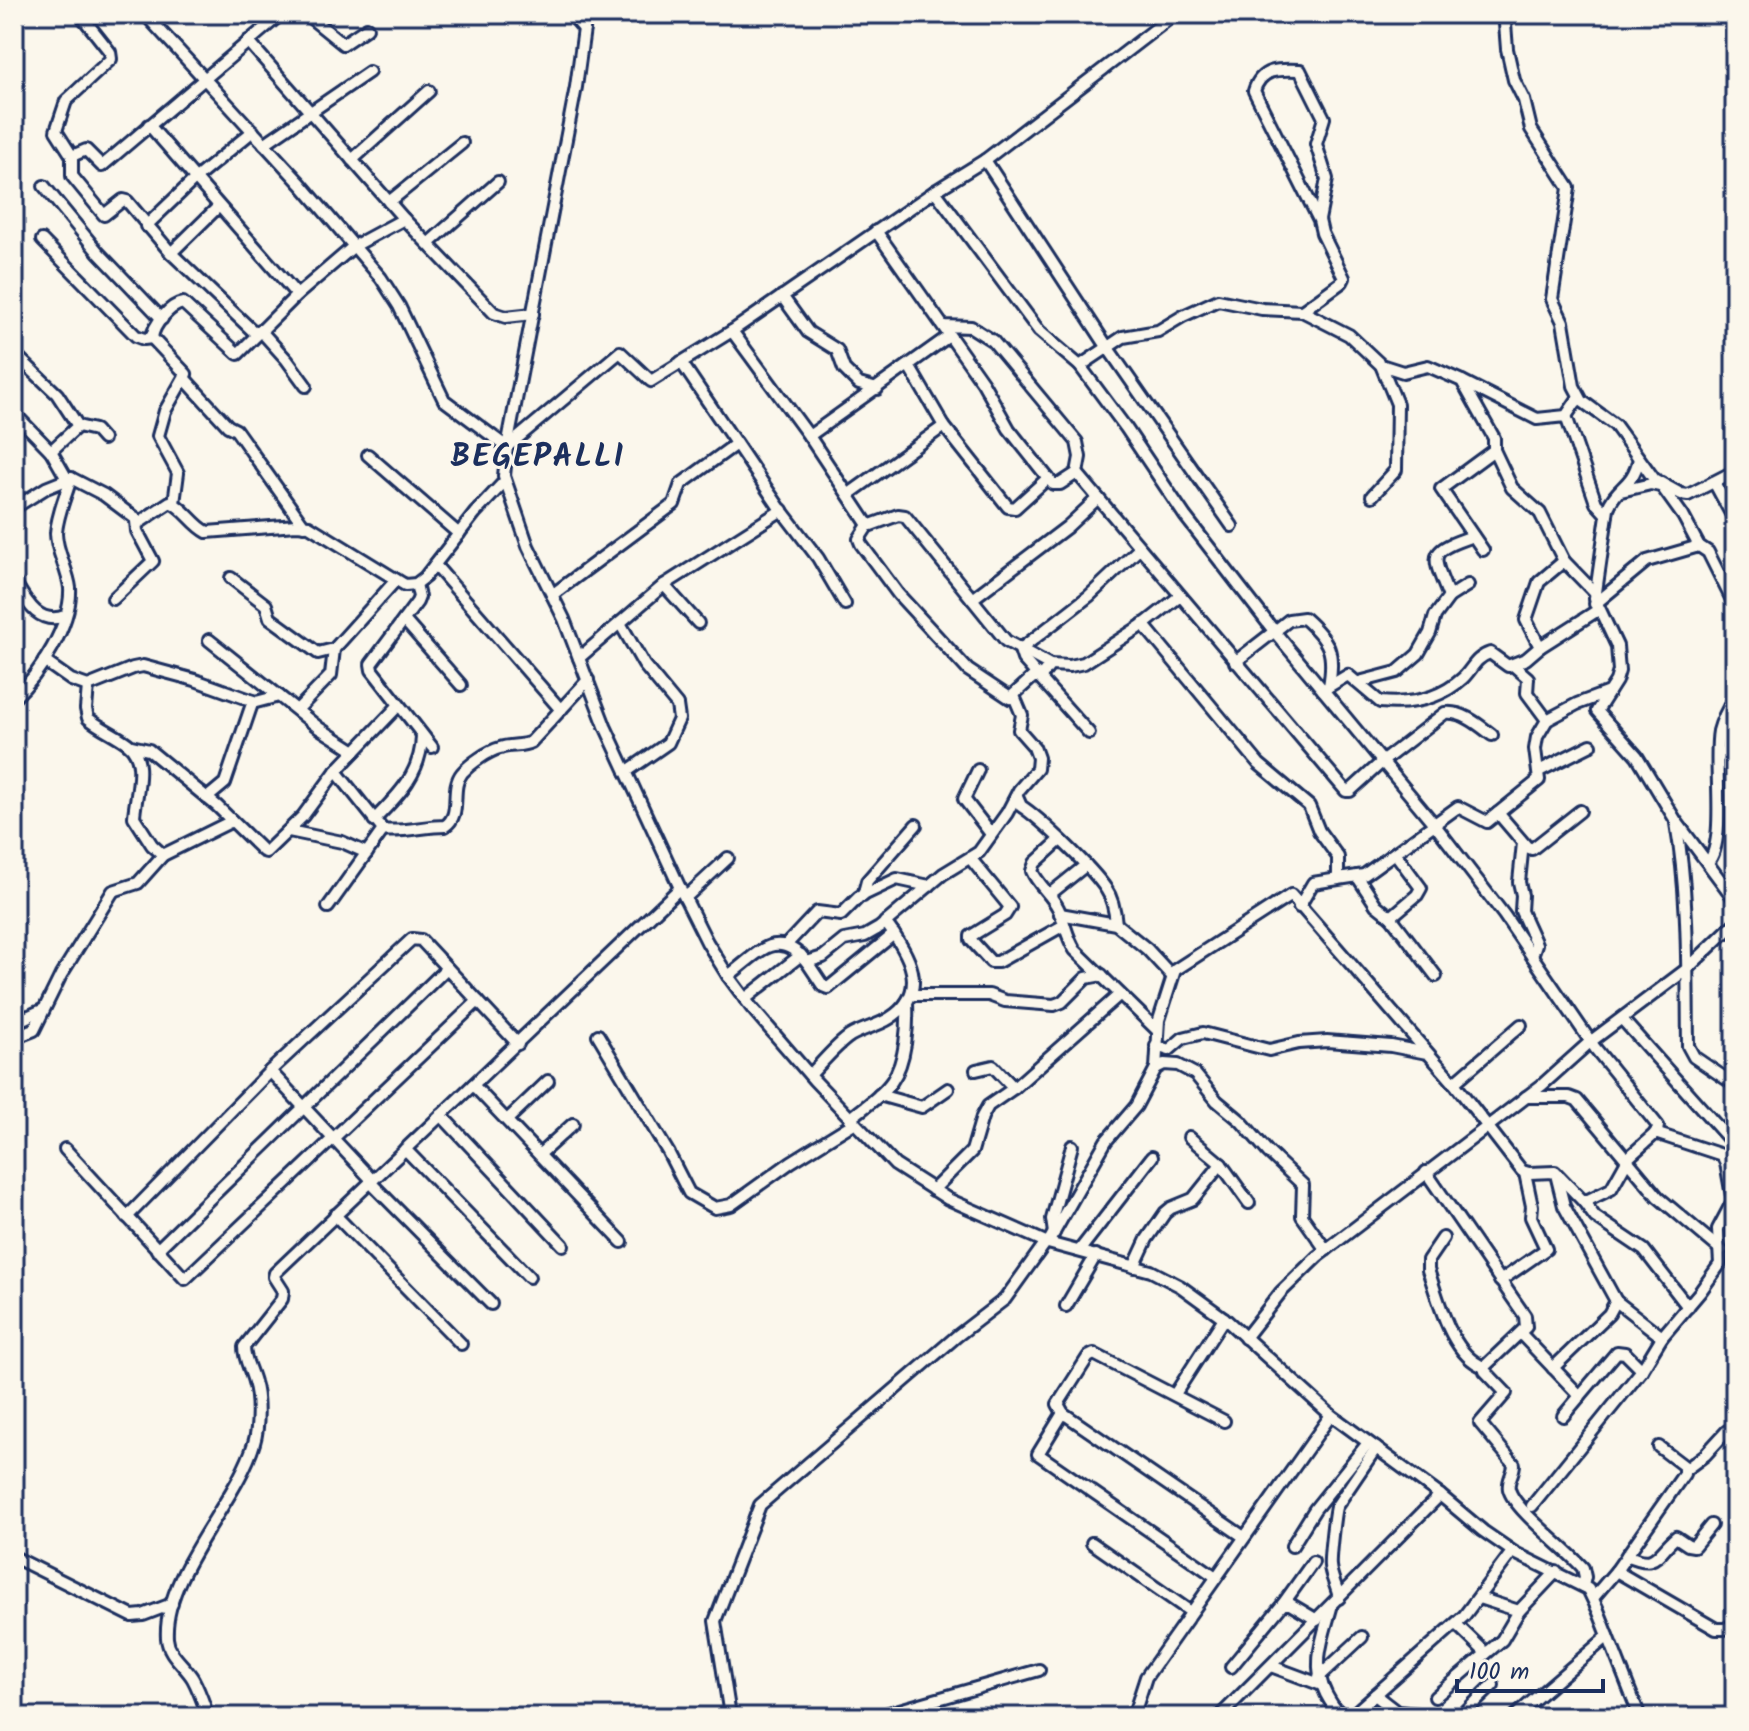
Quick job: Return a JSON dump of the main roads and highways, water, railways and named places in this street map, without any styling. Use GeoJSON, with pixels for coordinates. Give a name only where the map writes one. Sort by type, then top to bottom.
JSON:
{"type":"FeatureCollection","features":[{"type":"Feature","properties":{"kind":"district","name":"BEGEPALLI"},"geometry":{"type":"Point","coordinates":[538,457]}}]}
